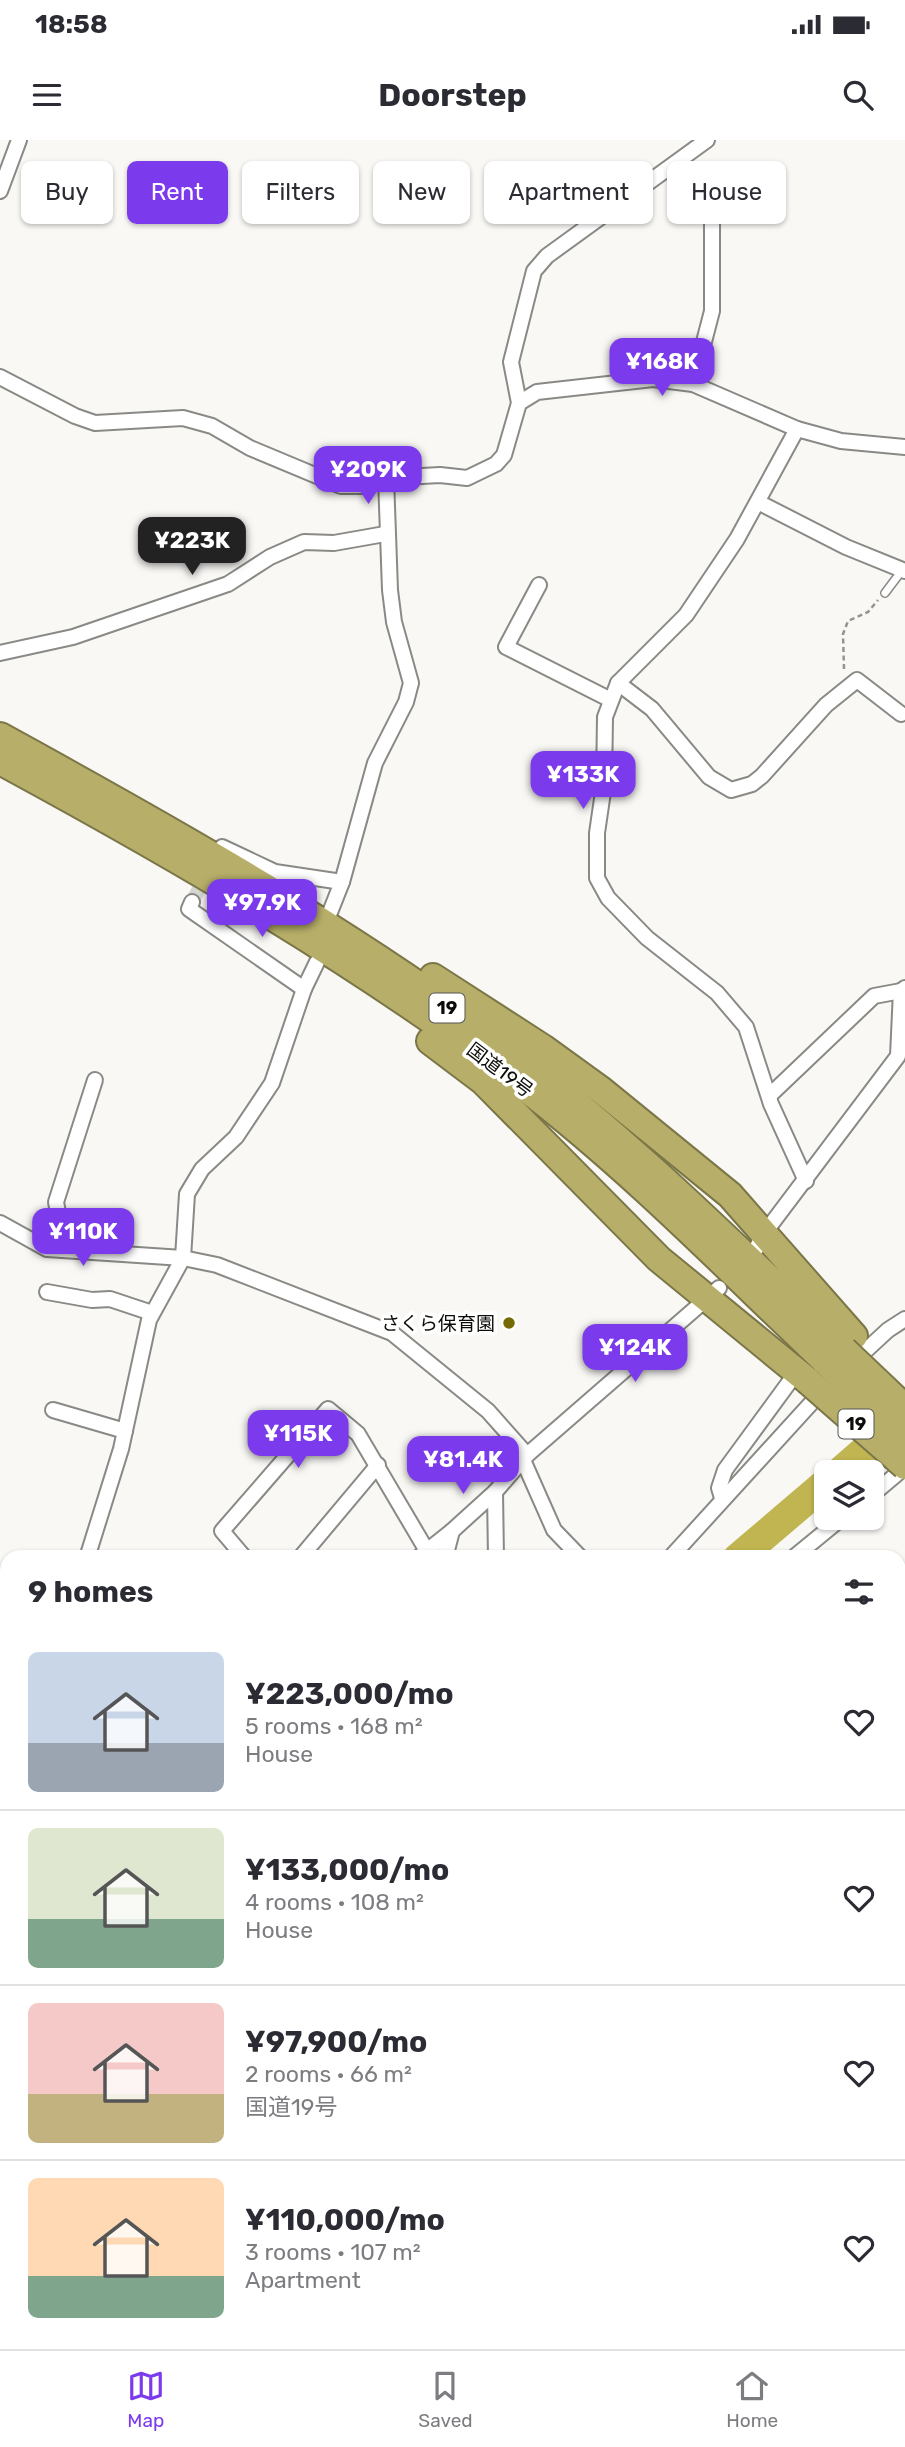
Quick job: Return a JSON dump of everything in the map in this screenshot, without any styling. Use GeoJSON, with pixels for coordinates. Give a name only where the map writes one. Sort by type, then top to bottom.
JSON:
{"type":"FeatureCollection","features":[{"type":"Feature","properties":{"kind":"highway","name":"国道19号"},"geometry":{"type":"LineString","coordinates":[[0,736],[122,803],[324,925],[516,1056],[609,1131],[905,1408]]}},
{"type":"Feature","properties":{"kind":"highway","name":"国道19号"},"geometry":{"type":"LineString","coordinates":[[0,761],[271,914],[429,1017],[526,1089],[653,1198],[841,1349],[905,1436]]}},
{"type":"Feature","properties":{"kind":"highway","name":"19"},"geometry":{"type":"LineString","coordinates":[[271,914],[286,941],[483,1081],[659,1259],[714,1293],[802,1377],[905,1467]]}},
{"type":"Feature","properties":{"kind":"highway","name":"19"},"geometry":{"type":"LineString","coordinates":[[324,925],[396,953],[544,1048],[601,1090],[730,1195],[759,1242],[841,1349],[905,1385]]}},
{"type":"Feature","properties":{"kind":"street"},"geometry":{"type":"LineString","coordinates":[[0,191],[19,140]]}},
{"type":"Feature","properties":{"kind":"street"},"geometry":{"type":"LineString","coordinates":[[0,377],[75,416],[95,423],[183,418],[212,426],[250,448],[341,486],[362,486],[386,478],[440,475],[467,478],[496,464],[504,455],[519,403],[511,362],[534,271],[547,256],[708,140]]}},
{"type":"Feature","properties":{"kind":"street"},"geometry":{"type":"LineString","coordinates":[[693,384],[712,311],[712,224]]}},
{"type":"Feature","properties":{"kind":"street"},"geometry":{"type":"LineString","coordinates":[[519,403],[537,392],[653,379],[693,384],[797,429],[841,441],[905,447]]}},
{"type":"Feature","properties":{"kind":"street"},"geometry":{"type":"LineString","coordinates":[[797,429],[737,539],[686,615],[618,684],[605,717],[604,785],[597,833],[597,878],[608,898],[647,938],[717,993],[746,1027],[769,1096],[806,1181]]}},
{"type":"Feature","properties":{"kind":"street"},"geometry":{"type":"LineString","coordinates":[[324,925],[342,882],[375,763],[406,702],[411,683],[394,622],[385,534],[386,478]]}},
{"type":"Feature","properties":{"kind":"street"},"geometry":{"type":"LineString","coordinates":[[758,502],[846,547],[904,569]]}},
{"type":"Feature","properties":{"kind":"street"},"geometry":{"type":"LineString","coordinates":[[0,653],[73,637],[228,584],[270,557],[304,541],[334,543],[385,534]]}},
{"type":"Feature","properties":{"kind":"street"},"geometry":{"type":"LineString","coordinates":[[539,585],[506,647],[611,700]]}},
{"type":"Feature","properties":{"kind":"street"},"geometry":{"type":"LineString","coordinates":[[618,684],[652,709],[709,777],[731,790],[752,784],[762,776],[826,705],[857,680],[901,713]]}},
{"type":"Feature","properties":{"kind":"street"},"geometry":{"type":"LineString","coordinates":[[222,847],[275,872],[342,882]]}},
{"type":"Feature","properties":{"kind":"street"},"geometry":{"type":"LineString","coordinates":[[192,902],[189,909],[304,989]]}},
{"type":"Feature","properties":{"kind":"street"},"geometry":{"type":"LineString","coordinates":[[89,1550],[125,1431],[152,1313],[183,1258],[187,1194],[202,1169],[236,1137],[272,1083],[304,989],[317,962]]}},
{"type":"Feature","properties":{"kind":"street"},"geometry":{"type":"LineString","coordinates":[[759,1242],[898,1056],[903,990],[874,996],[769,1096]]}},
{"type":"Feature","properties":{"kind":"street"},"geometry":{"type":"LineString","coordinates":[[65,1250],[56,1202],[95,1080]]}},
{"type":"Feature","properties":{"kind":"street"},"geometry":{"type":"LineString","coordinates":[[0,1223],[47,1249],[183,1258],[239,1272],[392,1333],[488,1411],[525,1457],[554,1530],[573,1550]]}},
{"type":"Feature","properties":{"kind":"street"},"geometry":{"type":"LineString","coordinates":[[47,1292],[92,1300],[110,1299],[152,1313]]}},
{"type":"Feature","properties":{"kind":"street"},"geometry":{"type":"LineString","coordinates":[[428,1550],[495,1493],[525,1457],[714,1293]]}},
{"type":"Feature","properties":{"kind":"street"},"geometry":{"type":"LineString","coordinates":[[677,1550],[806,1406],[888,1330],[905,1319]]}},
{"type":"Feature","properties":{"kind":"street"},"geometry":{"type":"LineString","coordinates":[[722,1498],[719,1488],[725,1470],[802,1377]]}},
{"type":"Feature","properties":{"kind":"street"},"geometry":{"type":"LineString","coordinates":[[238,1550],[222,1531],[328,1409],[358,1434],[378,1465],[421,1550]]}},
{"type":"Feature","properties":{"kind":"street"},"geometry":{"type":"LineString","coordinates":[[53,1410],[125,1431]]}},
{"type":"Feature","properties":{"kind":"street"},"geometry":{"type":"LineString","coordinates":[[307,1550],[378,1465]]}},
{"type":"Feature","properties":{"kind":"street"},"geometry":{"type":"LineString","coordinates":[[884,1485],[905,1467]]}},
{"type":"Feature","properties":{"kind":"street"},"geometry":{"type":"LineString","coordinates":[[495,1493],[496,1550]]}},
{"type":"Feature","properties":{"kind":"street"},"geometry":{"type":"LineString","coordinates":[[803,1550],[828,1530]]}},
{"type":"Feature","properties":{"kind":"street"},"geometry":{"type":"LineString","coordinates":[[447,1550],[452,1531]]}},
{"type":"Feature","properties":{"kind":"lane"},"geometry":{"type":"LineString","coordinates":[[885,593],[904,569]]}},
{"type":"Feature","properties":{"kind":"path"},"geometry":{"type":"LineString","coordinates":[[849,686],[842,662],[843,634],[848,621],[868,612],[885,593]]}},
{"type":"Feature","properties":{"kind":"waterway"},"geometry":{"type":"LineString","coordinates":[[854,1460],[895,1424]]}},
{"type":"Feature","properties":{"kind":"waterway"},"geometry":{"type":"LineString","coordinates":[[747,1550],[814,1493]]}},
{"type":"Feature","properties":{"kind":"tunnel"},"geometry":{"type":"LineString","coordinates":[[192,902],[208,872]]}},
{"type":"Feature","properties":{"kind":"place","name":"さくら保育園"},"geometry":{"type":"Point","coordinates":[509,1323]}}]}
